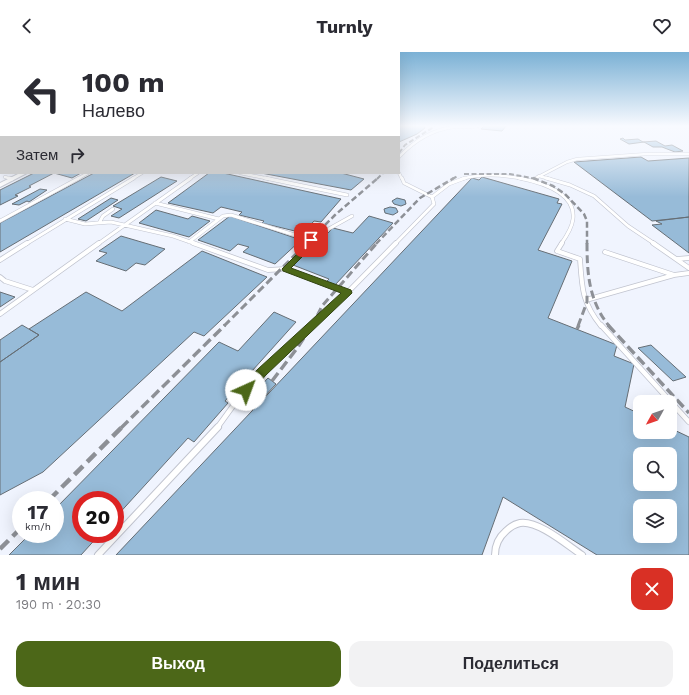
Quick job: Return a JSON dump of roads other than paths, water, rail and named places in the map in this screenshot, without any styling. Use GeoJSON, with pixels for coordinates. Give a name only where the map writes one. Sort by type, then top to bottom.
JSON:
{"type":"FeatureCollection","features":[{"type":"Feature","properties":{"kind":"street"},"geometry":{"type":"LineString","coordinates":[[0,185],[22,174]]}},
{"type":"Feature","properties":{"kind":"lane"},"geometry":{"type":"LineString","coordinates":[[532,181],[567,162],[577,159],[647,154],[689,154]]}},
{"type":"Feature","properties":{"kind":"lane"},"geometry":{"type":"LineString","coordinates":[[0,220],[86,174]]}},
{"type":"Feature","properties":{"kind":"lane"},"geometry":{"type":"LineString","coordinates":[[0,260],[140,174]]}},
{"type":"Feature","properties":{"kind":"lane"},"geometry":{"type":"LineString","coordinates":[[0,314],[197,174]]}},
{"type":"Feature","properties":{"kind":"lane"},"geometry":{"type":"LineString","coordinates":[[245,174],[347,195]]}},
{"type":"Feature","properties":{"kind":"lane"},"geometry":{"type":"LineString","coordinates":[[98,555],[220,425],[238,399],[262,372],[347,293],[434,204],[432,197],[404,183],[400,174]]}},
{"type":"Feature","properties":{"kind":"lane"},"geometry":{"type":"LineString","coordinates":[[432,197],[441,188],[468,177],[484,175],[504,175],[532,181],[560,194],[570,203],[573,221],[557,251],[580,259],[582,291],[592,314],[689,422]]}},
{"type":"Feature","properties":{"kind":"lane"},"geometry":{"type":"LineString","coordinates":[[539,176],[570,185],[594,196],[628,226],[689,268]]}},
{"type":"Feature","properties":{"kind":"lane"},"geometry":{"type":"LineString","coordinates":[[5,177],[12,179]]}},
{"type":"Feature","properties":{"kind":"lane"},"geometry":{"type":"LineString","coordinates":[[155,203],[219,219]]}},
{"type":"Feature","properties":{"kind":"lane"},"geometry":{"type":"LineString","coordinates":[[99,223],[103,216],[113,209]]}},
{"type":"Feature","properties":{"kind":"lane"},"geometry":{"type":"LineString","coordinates":[[189,242],[223,216],[231,215],[314,241]]}},
{"type":"Feature","properties":{"kind":"lane"},"geometry":{"type":"LineString","coordinates":[[286,269],[314,241],[335,224],[352,216]]}},
{"type":"Feature","properties":{"kind":"lane"},"geometry":{"type":"LineString","coordinates":[[65,219],[78,223],[111,222],[125,224],[189,242],[268,270],[286,269],[347,293]]}},
{"type":"Feature","properties":{"kind":"lane"},"geometry":{"type":"LineString","coordinates":[[605,252],[674,275]]}},
{"type":"Feature","properties":{"kind":"lane"},"geometry":{"type":"LineString","coordinates":[[676,259],[689,258]]}},
{"type":"Feature","properties":{"kind":"lane"},"geometry":{"type":"LineString","coordinates":[[586,300],[674,275],[689,273]]}},
{"type":"Feature","properties":{"kind":"lane"},"geometry":{"type":"LineString","coordinates":[[0,277],[5,281],[33,290]]}},
{"type":"Feature","properties":{"kind":"lane"},"geometry":{"type":"LineString","coordinates":[[495,555],[495,548],[500,537],[508,528],[520,523],[533,524],[582,555]]}},
{"type":"Feature","properties":{"kind":"railway"},"geometry":{"type":"LineString","coordinates":[[378,178],[382,174]]}},
{"type":"Feature","properties":{"kind":"railway"},"geometry":{"type":"LineString","coordinates":[[464,174],[510,174],[534,178]]}},
{"type":"Feature","properties":{"kind":"railway"},"geometry":{"type":"LineString","coordinates":[[454,178],[458,176]]}},
{"type":"Feature","properties":{"kind":"railway"},"geometry":{"type":"LineString","coordinates":[[225,325],[335,215],[378,178]]}},
{"type":"Feature","properties":{"kind":"railway"},"geometry":{"type":"LineString","coordinates":[[376,244],[420,198],[454,178]]}},
{"type":"Feature","properties":{"kind":"railway"},"geometry":{"type":"LineString","coordinates":[[534,178],[553,186],[565,194],[584,214],[587,221],[587,243]]}},
{"type":"Feature","properties":{"kind":"railway"},"geometry":{"type":"LineString","coordinates":[[312,326],[322,306],[377,243]]}},
{"type":"Feature","properties":{"kind":"railway"},"geometry":{"type":"LineString","coordinates":[[587,243],[590,287],[597,307],[609,326]]}},
{"type":"Feature","properties":{"kind":"railway"},"geometry":{"type":"LineString","coordinates":[[578,326],[587,302],[587,292]]}},
{"type":"Feature","properties":{"kind":"railway"},"geometry":{"type":"LineString","coordinates":[[121,428],[225,325]]}},
{"type":"Feature","properties":{"kind":"railway"},"geometry":{"type":"LineString","coordinates":[[272,381],[298,347],[312,325]]}},
{"type":"Feature","properties":{"kind":"railway"},"geometry":{"type":"LineString","coordinates":[[577,329],[579,325]]}},
{"type":"Feature","properties":{"kind":"railway"},"geometry":{"type":"LineString","coordinates":[[608,325],[689,413]]}},
{"type":"Feature","properties":{"kind":"railway"},"geometry":{"type":"LineString","coordinates":[[58,491],[121,428]]}},
{"type":"Feature","properties":{"kind":"railway"},"geometry":{"type":"LineString","coordinates":[[0,549],[12,537]]}}]}
